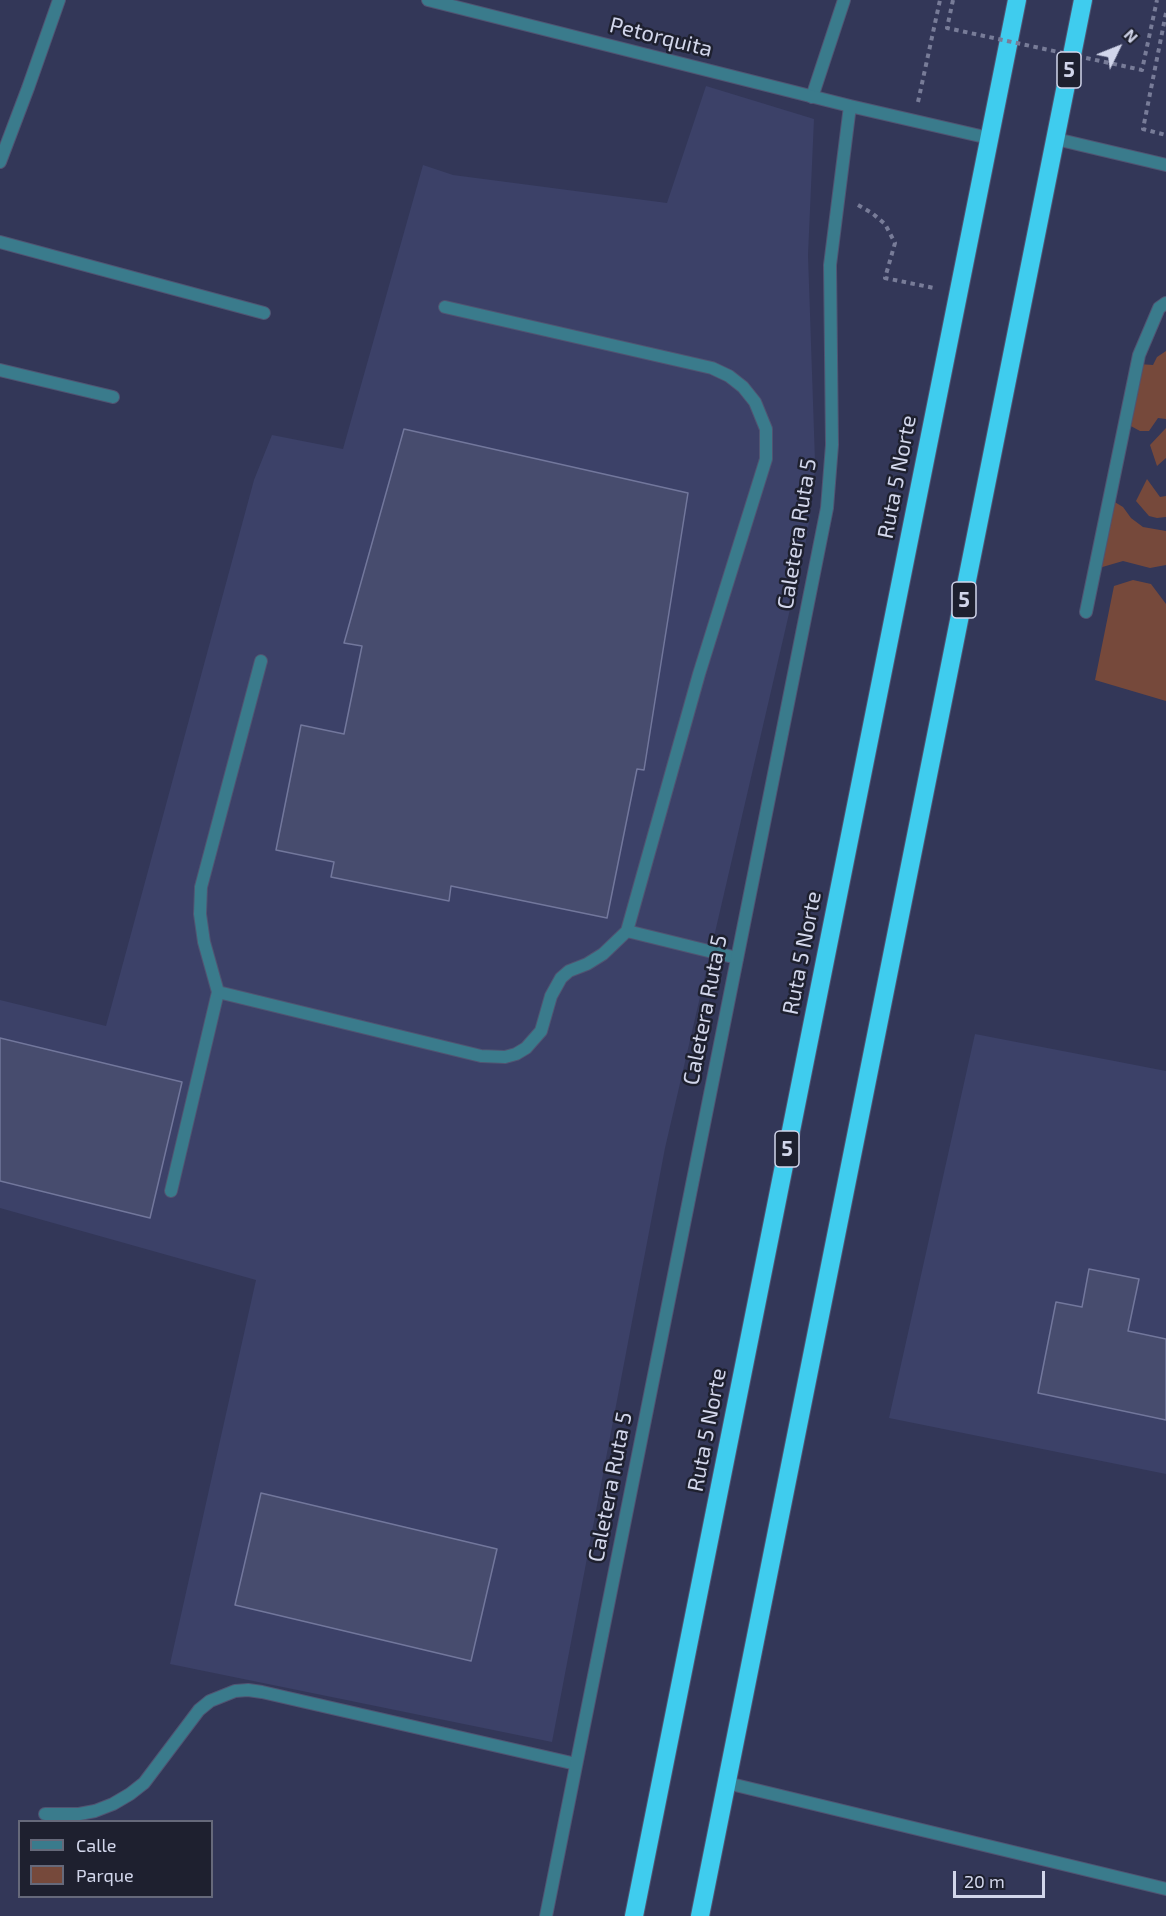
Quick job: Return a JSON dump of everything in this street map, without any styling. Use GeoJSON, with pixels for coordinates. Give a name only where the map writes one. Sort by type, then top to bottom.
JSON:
{"type":"FeatureCollection","features":[{"type":"Feature","properties":{"kind":"highway","name":"Ruta 5 Norte"},"geometry":{"type":"LineString","coordinates":[[634,1916],[1017,0]]}},
{"type":"Feature","properties":{"kind":"highway","name":"5"},"geometry":{"type":"LineString","coordinates":[[700,1916],[1083,0]]}},
{"type":"Feature","properties":{"kind":"street"},"geometry":{"type":"LineString","coordinates":[[0,162],[59,0]]}},
{"type":"Feature","properties":{"kind":"street","name":"Petorquita"},"geometry":{"type":"LineString","coordinates":[[428,0],[812,97],[989,138]]}},
{"type":"Feature","properties":{"kind":"street"},"geometry":{"type":"LineString","coordinates":[[812,97],[844,0]]}},
{"type":"Feature","properties":{"kind":"street","name":"Caletera Ruta 5"},"geometry":{"type":"LineString","coordinates":[[546,1916],[827,508],[832,445],[830,266],[850,106]]}},
{"type":"Feature","properties":{"kind":"street"},"geometry":{"type":"LineString","coordinates":[[1056,139],[1166,165]]}},
{"type":"Feature","properties":{"kind":"street"},"geometry":{"type":"LineString","coordinates":[[0,242],[264,313]]}},
{"type":"Feature","properties":{"kind":"street"},"geometry":{"type":"LineString","coordinates":[[1086,612],[1139,355],[1159,308],[1166,303]]}},
{"type":"Feature","properties":{"kind":"street"},"geometry":{"type":"LineString","coordinates":[[218,992],[481,1056],[505,1057],[526,1048],[541,1031],[551,996],[561,978],[569,971],[603,954],[627,931],[699,674],[766,459],[766,429],[755,402],[743,387],[729,376],[712,368],[445,307]]}},
{"type":"Feature","properties":{"kind":"street"},"geometry":{"type":"LineString","coordinates":[[0,370],[113,396]]}},
{"type":"Feature","properties":{"kind":"street"},"geometry":{"type":"LineString","coordinates":[[171,1191],[218,992],[204,942],[200,914],[201,887],[261,661]]}},
{"type":"Feature","properties":{"kind":"street"},"geometry":{"type":"LineString","coordinates":[[627,931],[737,958]]}},
{"type":"Feature","properties":{"kind":"street"},"geometry":{"type":"LineString","coordinates":[[45,1814],[62,1815],[87,1812],[113,1804],[130,1794],[144,1783],[200,1710],[210,1701],[235,1690],[248,1689],[262,1692],[576,1764]]}},
{"type":"Feature","properties":{"kind":"street"},"geometry":{"type":"LineString","coordinates":[[727,1783],[1166,1889]]}},
{"type":"Feature","properties":{"kind":"path"},"geometry":{"type":"LineString","coordinates":[[920,93],[940,0]]}},
{"type":"Feature","properties":{"kind":"path"},"geometry":{"type":"LineString","coordinates":[[953,0],[947,28],[1142,70],[1157,0]]}},
{"type":"Feature","properties":{"kind":"path"},"geometry":{"type":"LineString","coordinates":[[1166,13],[1143,129],[1166,135]]}},
{"type":"Feature","properties":{"kind":"path"},"geometry":{"type":"LineString","coordinates":[[837,199],[862,206],[885,224],[892,233],[895,243],[885,278],[958,293]]}},
{"type":"Feature","properties":{"kind":"shaded area"},"geometry":{"type":"Polygon","coordinates":[[[706,86],[814,119],[808,255],[814,485],[807,536],[665,1148],[552,1742],[170,1664],[256,1280],[0,1208],[0,1000],[106,1026],[254,480],[272,435],[343,449],[423,165],[453,175],[667,203],[706,86]]]}},
{"type":"Feature","properties":{"kind":"shaded area"},"geometry":{"type":"Polygon","coordinates":[[[975,1034],[1166,1071],[1166,1474],[889,1418],[975,1034]]]}},
{"type":"Feature","properties":{"kind":"green space"},"geometry":{"type":"Polygon","coordinates":[[[1166,351],[1166,419],[1158,418],[1149,431],[1140,431],[1127,424],[1139,364],[1153,365],[1157,357],[1166,351]]]}},
{"type":"Feature","properties":{"kind":"green space"},"geometry":{"type":"Polygon","coordinates":[[[1166,428],[1166,458],[1157,466],[1150,445],[1166,428]]]}},
{"type":"Feature","properties":{"kind":"green space"},"geometry":{"type":"Polygon","coordinates":[[[1147,479],[1160,497],[1166,496],[1166,517],[1149,516],[1136,501],[1147,479]]]}},
{"type":"Feature","properties":{"kind":"green space"},"geometry":{"type":"Polygon","coordinates":[[[1113,501],[1123,507],[1131,518],[1143,527],[1166,531],[1166,565],[1150,568],[1123,561],[1099,568],[1113,501]]]}},
{"type":"Feature","properties":{"kind":"green space"},"geometry":{"type":"Polygon","coordinates":[[[1133,580],[1151,584],[1166,604],[1166,701],[1095,680],[1114,586],[1133,580]]]}},
{"type":"Feature","properties":{"kind":"building"},"geometry":{"type":"Polygon","coordinates":[[[404,429],[688,493],[644,770],[637,769],[607,918],[451,886],[449,901],[331,877],[334,862],[276,850],[301,725],[344,734],[362,646],[344,643],[404,429]]]}},
{"type":"Feature","properties":{"kind":"building"},"geometry":{"type":"Polygon","coordinates":[[[0,1038],[182,1082],[150,1218],[0,1181],[0,1038]]]}},
{"type":"Feature","properties":{"kind":"building"},"geometry":{"type":"Polygon","coordinates":[[[1089,1269],[1139,1279],[1128,1331],[1166,1339],[1166,1420],[1038,1393],[1056,1302],[1082,1307],[1089,1269]]]}},
{"type":"Feature","properties":{"kind":"building"},"geometry":{"type":"Polygon","coordinates":[[[261,1493],[497,1549],[471,1661],[235,1605],[261,1493]]]}}]}
